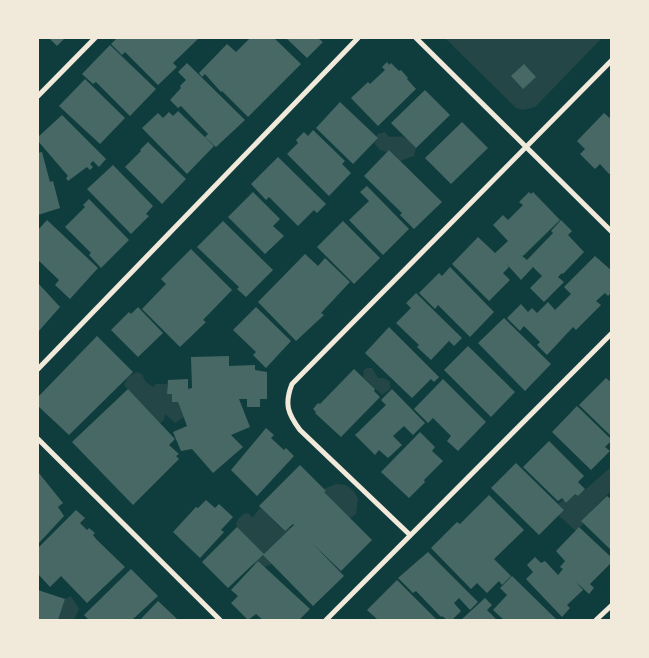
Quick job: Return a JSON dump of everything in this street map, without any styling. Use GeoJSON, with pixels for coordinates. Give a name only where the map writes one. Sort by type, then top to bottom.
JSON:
{"type":"FeatureCollection","features":[{"type":"Feature","properties":{"kind":"street"},"geometry":{"type":"LineString","coordinates":[[38,96],[95,38]]}},
{"type":"Feature","properties":{"kind":"street"},"geometry":{"type":"LineString","coordinates":[[38,369],[358,38]]}},
{"type":"Feature","properties":{"kind":"street"},"geometry":{"type":"LineString","coordinates":[[416,38],[612,232]]}},
{"type":"Feature","properties":{"kind":"street"},"geometry":{"type":"LineString","coordinates":[[410,535],[300,430],[292,420],[287,397],[292,384],[612,60]]}},
{"type":"Feature","properties":{"kind":"street"},"geometry":{"type":"LineString","coordinates":[[326,620],[612,333]]}},
{"type":"Feature","properties":{"kind":"street"},"geometry":{"type":"LineString","coordinates":[[38,438],[220,620]]}},
{"type":"Feature","properties":{"kind":"street"},"geometry":{"type":"LineString","coordinates":[[596,620],[612,605]]}},
{"type":"Feature","properties":{"kind":"shaded area"},"geometry":{"type":"Polygon","coordinates":[[[445,38],[602,38],[535,107],[523,110],[516,108],[445,38]]]}},
{"type":"Feature","properties":{"kind":"shaded area"},"geometry":{"type":"Polygon","coordinates":[[[385,132],[389,137],[402,137],[406,139],[416,148],[414,156],[400,161],[390,150],[387,152],[380,150],[374,143],[378,139],[376,137],[378,134],[385,132]]]}},
{"type":"Feature","properties":{"kind":"shaded area"},"geometry":{"type":"Polygon","coordinates":[[[372,368],[378,378],[384,378],[390,382],[390,389],[382,395],[363,377],[364,370],[372,368]]]}},
{"type":"Feature","properties":{"kind":"shaded area"},"geometry":{"type":"Polygon","coordinates":[[[137,372],[142,374],[145,381],[153,387],[156,384],[167,384],[168,394],[172,394],[172,402],[178,402],[184,417],[175,423],[165,414],[164,420],[160,423],[124,385],[128,377],[137,372]]]}},
{"type":"Feature","properties":{"kind":"shaded area"},"geometry":{"type":"Polygon","coordinates":[[[611,467],[611,491],[582,520],[584,523],[576,531],[558,515],[564,510],[558,504],[563,500],[566,503],[575,494],[578,496],[611,467]]]}},
{"type":"Feature","properties":{"kind":"shaded area"},"geometry":{"type":"Polygon","coordinates":[[[336,484],[350,487],[358,499],[356,514],[349,519],[324,492],[324,489],[336,484]]]}},
{"type":"Feature","properties":{"kind":"shaded area"},"geometry":{"type":"Polygon","coordinates":[[[259,509],[262,509],[284,531],[289,527],[291,529],[264,555],[272,564],[264,567],[258,561],[253,564],[263,554],[236,524],[238,519],[245,513],[250,514],[252,518],[259,509]]]}},
{"type":"Feature","properties":{"kind":"shaded area"},"geometry":{"type":"Polygon","coordinates":[[[71,596],[79,609],[74,620],[58,620],[65,599],[71,596]]]}},
{"type":"Feature","properties":{"kind":"building"},"geometry":{"type":"Polygon","coordinates":[[[49,38],[65,38],[57,46],[49,38]]]}},
{"type":"Feature","properties":{"kind":"building"},"geometry":{"type":"Polygon","coordinates":[[[117,38],[199,38],[173,63],[177,67],[158,85],[125,52],[122,55],[111,44],[117,38]]]}},
{"type":"Feature","properties":{"kind":"building"},"geometry":{"type":"Polygon","coordinates":[[[250,38],[274,38],[301,64],[248,117],[205,74],[202,77],[199,73],[227,44],[236,52],[250,38]]]}},
{"type":"Feature","properties":{"kind":"building"},"geometry":{"type":"Polygon","coordinates":[[[286,38],[321,38],[319,39],[323,42],[307,58],[286,38]]]}},
{"type":"Feature","properties":{"kind":"building"},"geometry":{"type":"Polygon","coordinates":[[[110,45],[156,89],[130,116],[96,82],[93,84],[82,74],[110,45]]]}},
{"type":"Feature","properties":{"kind":"building"},"geometry":{"type":"Polygon","coordinates":[[[387,62],[389,65],[391,63],[399,71],[401,70],[416,89],[378,126],[351,98],[368,82],[370,84],[385,70],[382,67],[387,62]]]}},
{"type":"Feature","properties":{"kind":"building"},"geometry":{"type":"Polygon","coordinates":[[[187,63],[245,120],[216,147],[205,137],[208,134],[181,106],[178,108],[170,100],[186,80],[178,72],[187,63]]]}},
{"type":"Feature","properties":{"kind":"building"},"geometry":{"type":"Polygon","coordinates":[[[524,64],[536,77],[523,89],[511,76],[524,64]]]}},
{"type":"Feature","properties":{"kind":"building"},"geometry":{"type":"Polygon","coordinates":[[[85,79],[125,118],[100,144],[59,106],[85,79]]]}},
{"type":"Feature","properties":{"kind":"building"},"geometry":{"type":"Polygon","coordinates":[[[425,90],[450,115],[416,148],[391,123],[425,90]]]}},
{"type":"Feature","properties":{"kind":"building"},"geometry":{"type":"Polygon","coordinates":[[[340,102],[378,138],[353,164],[316,128],[340,102]]]}},
{"type":"Feature","properties":{"kind":"building"},"geometry":{"type":"Polygon","coordinates":[[[178,111],[214,146],[187,174],[142,128],[158,113],[163,118],[169,112],[173,116],[178,111]]]}},
{"type":"Feature","properties":{"kind":"building"},"geometry":{"type":"Polygon","coordinates":[[[604,113],[612,120],[612,172],[609,174],[600,164],[595,169],[580,154],[585,149],[577,141],[604,113]]]}},
{"type":"Feature","properties":{"kind":"building"},"geometry":{"type":"Polygon","coordinates":[[[62,115],[106,159],[99,167],[93,161],[90,164],[93,167],[90,170],[87,167],[68,181],[66,178],[68,176],[38,141],[38,137],[62,115]]]}},
{"type":"Feature","properties":{"kind":"building"},"geometry":{"type":"Polygon","coordinates":[[[462,122],[488,148],[451,184],[425,158],[462,122]]]}},
{"type":"Feature","properties":{"kind":"building"},"geometry":{"type":"Polygon","coordinates":[[[313,130],[345,161],[342,164],[351,173],[329,196],[287,154],[298,143],[296,140],[304,132],[308,136],[313,130]]]}},
{"type":"Feature","properties":{"kind":"building"},"geometry":{"type":"Polygon","coordinates":[[[148,142],[186,179],[162,204],[125,167],[148,142]]]}},
{"type":"Feature","properties":{"kind":"building"},"geometry":{"type":"Polygon","coordinates":[[[389,150],[442,202],[414,229],[400,215],[402,213],[364,176],[389,150]]]}},
{"type":"Feature","properties":{"kind":"building"},"geometry":{"type":"Polygon","coordinates":[[[42,152],[50,182],[53,181],[60,208],[38,215],[38,153],[42,152]]]}},
{"type":"Feature","properties":{"kind":"building"},"geometry":{"type":"Polygon","coordinates":[[[278,157],[326,204],[317,213],[314,210],[298,226],[269,197],[266,200],[251,184],[278,157]]]}},
{"type":"Feature","properties":{"kind":"building"},"geometry":{"type":"Polygon","coordinates":[[[113,165],[153,206],[146,214],[149,216],[131,234],[87,189],[113,165]]]}},
{"type":"Feature","properties":{"kind":"building"},"geometry":{"type":"Polygon","coordinates":[[[367,186],[409,229],[383,255],[349,220],[369,201],[360,192],[367,186]]]}},
{"type":"Feature","properties":{"kind":"building"},"geometry":{"type":"Polygon","coordinates":[[[253,192],[280,219],[273,226],[284,236],[265,254],[228,217],[253,192]]]}},
{"type":"Feature","properties":{"kind":"building"},"geometry":{"type":"Polygon","coordinates":[[[529,192],[531,194],[533,192],[560,220],[523,256],[521,255],[527,260],[553,233],[551,231],[561,220],[572,231],[568,235],[584,252],[558,277],[564,282],[544,302],[530,288],[542,276],[533,267],[521,280],[504,261],[509,267],[503,273],[510,280],[489,301],[452,264],[478,237],[495,253],[508,241],[493,225],[503,215],[508,220],[523,205],[519,202],[529,192]]]}},
{"type":"Feature","properties":{"kind":"building"},"geometry":{"type":"Polygon","coordinates":[[[89,199],[129,240],[101,268],[89,255],[91,253],[65,227],[85,207],[83,205],[89,199]]]}},
{"type":"Feature","properties":{"kind":"building"},"geometry":{"type":"Polygon","coordinates":[[[47,220],[98,268],[70,299],[55,285],[59,280],[38,260],[38,230],[47,220]]]}},
{"type":"Feature","properties":{"kind":"building"},"geometry":{"type":"Polygon","coordinates":[[[223,221],[273,270],[246,297],[237,289],[239,287],[197,247],[223,221]]]}},
{"type":"Feature","properties":{"kind":"building"},"geometry":{"type":"Polygon","coordinates":[[[343,221],[380,258],[354,284],[317,247],[343,221]]]}},
{"type":"Feature","properties":{"kind":"building"},"geometry":{"type":"Polygon","coordinates":[[[191,249],[232,290],[203,320],[206,322],[180,347],[142,309],[166,284],[161,279],[191,249]]]}},
{"type":"Feature","properties":{"kind":"building"},"geometry":{"type":"Polygon","coordinates":[[[305,254],[318,266],[325,258],[350,282],[321,313],[324,315],[296,341],[258,302],[305,254]]]}},
{"type":"Feature","properties":{"kind":"building"},"geometry":{"type":"Polygon","coordinates":[[[595,256],[612,271],[612,292],[608,296],[605,293],[596,301],[601,305],[576,330],[573,327],[547,355],[537,345],[540,342],[524,326],[520,331],[507,318],[521,304],[528,312],[532,308],[537,313],[548,302],[555,310],[571,294],[564,287],[595,256]]]}},
{"type":"Feature","properties":{"kind":"building"},"geometry":{"type":"Polygon","coordinates":[[[450,267],[494,312],[470,337],[438,305],[435,309],[419,293],[439,273],[442,276],[450,267]]]}},
{"type":"Feature","properties":{"kind":"building"},"geometry":{"type":"Polygon","coordinates":[[[38,283],[60,307],[38,332],[38,283]]]}},
{"type":"Feature","properties":{"kind":"building"},"geometry":{"type":"Polygon","coordinates":[[[416,293],[462,338],[454,346],[449,341],[431,360],[417,347],[419,345],[396,323],[411,308],[406,303],[416,293]]]}},
{"type":"Feature","properties":{"kind":"building"},"geometry":{"type":"Polygon","coordinates":[[[138,307],[163,333],[138,357],[111,330],[129,312],[131,314],[138,307]]]}},
{"type":"Feature","properties":{"kind":"building"},"geometry":{"type":"Polygon","coordinates":[[[256,307],[291,341],[266,368],[253,355],[256,352],[233,330],[256,307]]]}},
{"type":"Feature","properties":{"kind":"building"},"geometry":{"type":"Polygon","coordinates":[[[504,318],[551,364],[525,391],[478,343],[504,318]]]}},
{"type":"Feature","properties":{"kind":"building"},"geometry":{"type":"Polygon","coordinates":[[[389,327],[439,377],[434,382],[431,379],[412,398],[365,353],[389,327]]]}},
{"type":"Feature","properties":{"kind":"building"},"geometry":{"type":"Polygon","coordinates":[[[97,336],[133,372],[69,435],[38,406],[38,397],[97,336]]]}},
{"type":"Feature","properties":{"kind":"building"},"geometry":{"type":"Polygon","coordinates":[[[468,346],[515,392],[491,417],[444,370],[468,346]]]}},
{"type":"Feature","properties":{"kind":"building"},"geometry":{"type":"Polygon","coordinates":[[[229,356],[229,366],[255,365],[255,370],[267,372],[267,399],[260,399],[260,407],[247,407],[247,399],[239,399],[250,427],[231,435],[243,447],[213,473],[192,449],[181,451],[173,432],[187,426],[178,402],[172,402],[172,394],[167,394],[168,380],[188,379],[188,389],[192,388],[191,357],[229,356]]]}},
{"type":"Feature","properties":{"kind":"building"},"geometry":{"type":"Polygon","coordinates":[[[354,369],[375,389],[374,391],[380,397],[341,437],[313,409],[354,369]]]}},
{"type":"Feature","properties":{"kind":"building"},"geometry":{"type":"Polygon","coordinates":[[[606,378],[612,383],[612,437],[579,405],[606,378]]]}},
{"type":"Feature","properties":{"kind":"building"},"geometry":{"type":"Polygon","coordinates":[[[443,379],[486,422],[458,451],[447,441],[451,436],[433,418],[428,423],[414,409],[443,379]]]}},
{"type":"Feature","properties":{"kind":"building"},"geometry":{"type":"Polygon","coordinates":[[[128,389],[175,439],[169,445],[179,454],[176,456],[179,459],[133,505],[72,442],[128,389]]]}},
{"type":"Feature","properties":{"kind":"building"},"geometry":{"type":"Polygon","coordinates":[[[392,389],[425,423],[413,435],[404,426],[393,436],[402,445],[388,458],[379,450],[375,455],[355,435],[386,405],[381,400],[392,389]]]}},
{"type":"Feature","properties":{"kind":"building"},"geometry":{"type":"Polygon","coordinates":[[[577,406],[612,440],[605,447],[610,451],[591,470],[552,432],[577,406]]]}},
{"type":"Feature","properties":{"kind":"building"},"geometry":{"type":"Polygon","coordinates":[[[266,428],[274,435],[271,438],[294,456],[257,496],[231,470],[266,428]]]}},
{"type":"Feature","properties":{"kind":"building"},"geometry":{"type":"Polygon","coordinates":[[[420,432],[435,447],[432,451],[443,461],[409,498],[381,472],[420,432]]]}},
{"type":"Feature","properties":{"kind":"building"},"geometry":{"type":"Polygon","coordinates":[[[549,441],[584,476],[578,482],[585,489],[578,496],[575,494],[566,503],[562,498],[558,501],[523,467],[549,441]]]}},
{"type":"Feature","properties":{"kind":"building"},"geometry":{"type":"Polygon","coordinates":[[[516,463],[564,510],[539,535],[491,488],[516,463]]]}},
{"type":"Feature","properties":{"kind":"building"},"geometry":{"type":"Polygon","coordinates":[[[300,465],[372,540],[341,571],[313,544],[344,576],[313,606],[263,555],[294,525],[285,531],[259,506],[300,465]]]}},
{"type":"Feature","properties":{"kind":"building"},"geometry":{"type":"Polygon","coordinates":[[[38,472],[63,503],[58,507],[64,516],[38,544],[38,472]]]}},
{"type":"Feature","properties":{"kind":"building"},"geometry":{"type":"Polygon","coordinates":[[[489,495],[524,530],[494,559],[511,576],[502,585],[499,581],[487,593],[477,583],[471,589],[431,548],[457,522],[460,524],[489,495]]]}},
{"type":"Feature","properties":{"kind":"building"},"geometry":{"type":"Polygon","coordinates":[[[607,496],[612,500],[612,551],[581,521],[607,496]]]}},
{"type":"Feature","properties":{"kind":"building"},"geometry":{"type":"Polygon","coordinates":[[[206,500],[215,508],[219,504],[233,517],[221,530],[224,532],[200,558],[173,532],[196,507],[198,508],[206,500]]]}},
{"type":"Feature","properties":{"kind":"building"},"geometry":{"type":"Polygon","coordinates":[[[76,510],[85,518],[80,523],[87,530],[89,528],[95,533],[93,535],[97,540],[125,567],[87,603],[61,576],[50,587],[38,574],[38,548],[76,510]]]}},
{"type":"Feature","properties":{"kind":"building"},"geometry":{"type":"Polygon","coordinates":[[[237,527],[264,554],[228,588],[202,562],[237,527]]]}},
{"type":"Feature","properties":{"kind":"building"},"geometry":{"type":"Polygon","coordinates":[[[579,527],[612,558],[612,562],[590,584],[594,588],[589,594],[576,582],[583,590],[567,605],[570,608],[562,617],[526,579],[533,572],[527,565],[535,557],[541,563],[545,561],[558,575],[563,569],[560,567],[565,561],[556,551],[579,527]]]}},
{"type":"Feature","properties":{"kind":"building"},"geometry":{"type":"Polygon","coordinates":[[[428,552],[478,602],[470,610],[459,598],[454,603],[461,611],[452,620],[441,617],[416,591],[413,593],[398,578],[428,552]]]}},
{"type":"Feature","properties":{"kind":"building"},"geometry":{"type":"Polygon","coordinates":[[[258,561],[310,609],[299,620],[263,620],[256,614],[248,620],[231,603],[238,596],[231,590],[258,561]]]}},
{"type":"Feature","properties":{"kind":"building"},"geometry":{"type":"Polygon","coordinates":[[[131,569],[158,596],[132,620],[89,620],[84,615],[131,569]]]}},
{"type":"Feature","properties":{"kind":"building"},"geometry":{"type":"Polygon","coordinates":[[[512,576],[555,620],[504,620],[493,610],[507,595],[500,588],[512,576]]]}},
{"type":"Feature","properties":{"kind":"building"},"geometry":{"type":"Polygon","coordinates":[[[397,580],[437,620],[378,620],[367,610],[397,580]]]}},
{"type":"Feature","properties":{"kind":"building"},"geometry":{"type":"Polygon","coordinates":[[[38,590],[65,599],[58,620],[38,620],[38,590]]]}},
{"type":"Feature","properties":{"kind":"building"},"geometry":{"type":"Polygon","coordinates":[[[485,598],[492,605],[487,610],[497,620],[461,620],[485,598]]]}},
{"type":"Feature","properties":{"kind":"building"},"geometry":{"type":"Polygon","coordinates":[[[158,601],[173,615],[178,620],[140,620],[158,601]]]}}]}
